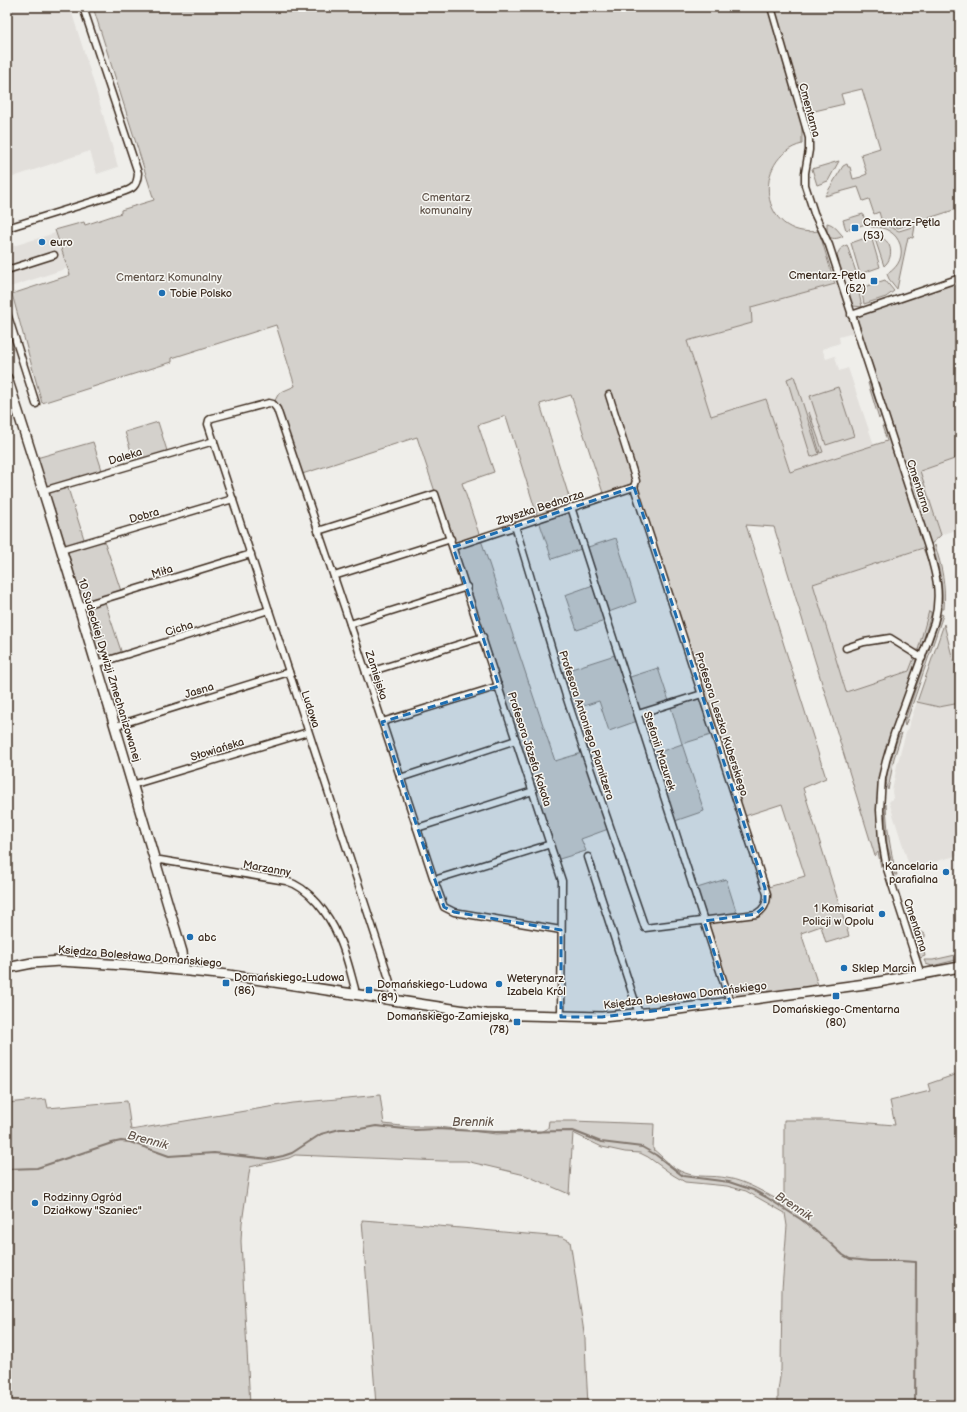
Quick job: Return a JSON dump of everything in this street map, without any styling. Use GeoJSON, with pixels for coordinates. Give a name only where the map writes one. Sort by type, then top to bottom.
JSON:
{"type":"FeatureCollection","features":[{"type":"Feature","properties":{"kind":"main road","name":"10 Sudeckiej Dywizji Zmechanizowanej"},"geometry":{"type":"LineString","coordinates":[[7,378],[115,726],[182,952],[184,970]]}},
{"type":"Feature","properties":{"kind":"main road","name":"Księdza Bolesława Domańskiego"},"geometry":{"type":"LineString","coordinates":[[7,968],[37,962],[60,961],[184,970],[485,1014],[608,1017],[873,983],[921,975],[960,966]]}},
{"type":"Feature","properties":{"kind":"street"},"geometry":{"type":"LineString","coordinates":[[7,228],[120,194],[132,189],[137,182],[138,173],[83,7]]}},
{"type":"Feature","properties":{"kind":"street","name":"Cmentarna"},"geometry":{"type":"LineString","coordinates":[[771,7],[809,138],[805,185],[814,213],[829,246],[928,547],[937,579],[939,598],[937,611],[886,760],[882,778],[880,810],[882,840],[887,869],[921,975]]}},
{"type":"Feature","properties":{"kind":"street"},"geometry":{"type":"LineString","coordinates":[[7,270],[54,255]]}},
{"type":"Feature","properties":{"kind":"street"},"geometry":{"type":"LineString","coordinates":[[851,315],[960,278]]}},
{"type":"Feature","properties":{"kind":"street"},"geometry":{"type":"LineString","coordinates":[[7,313],[36,404]]}},
{"type":"Feature","properties":{"kind":"street","name":"Profesora Leszka Kuberskiego"},"geometry":{"type":"LineString","coordinates":[[609,395],[636,481],[634,486],[767,898],[763,910],[756,914],[645,928]]}},
{"type":"Feature","properties":{"kind":"street","name":"Zamiejska"},"geometry":{"type":"LineString","coordinates":[[208,424],[209,420],[212,418],[269,403],[273,404],[277,409],[442,903],[448,910],[561,930]]}},
{"type":"Feature","properties":{"kind":"street","name":"Ludowa"},"geometry":{"type":"LineString","coordinates":[[208,424],[381,953],[394,995],[394,1001]]}},
{"type":"Feature","properties":{"kind":"street","name":"Daleka"},"geometry":{"type":"LineString","coordinates":[[43,492],[214,441]]}},
{"type":"Feature","properties":{"kind":"street","name":"Zbyszka Bednorza"},"geometry":{"type":"LineString","coordinates":[[453,547],[634,486]]}},
{"type":"Feature","properties":{"kind":"street","name":"Profesora Józefa Kokota"},"geometry":{"type":"LineString","coordinates":[[318,531],[436,494],[562,881],[560,1017]]}},
{"type":"Feature","properties":{"kind":"street","name":"Dobra"},"geometry":{"type":"LineString","coordinates":[[61,550],[233,499]]}},
{"type":"Feature","properties":{"kind":"street","name":"Stefanii Mazurek"},"geometry":{"type":"LineString","coordinates":[[571,507],[730,1002]]}},
{"type":"Feature","properties":{"kind":"street","name":"Profesora Antoniego Plamitzera"},"geometry":{"type":"LineString","coordinates":[[516,526],[568,702],[645,928]]}},
{"type":"Feature","properties":{"kind":"street"},"geometry":{"type":"LineString","coordinates":[[334,576],[451,539]]}},
{"type":"Feature","properties":{"kind":"street","name":"Miła"},"geometry":{"type":"LineString","coordinates":[[78,607],[251,554]]}},
{"type":"Feature","properties":{"kind":"street"},"geometry":{"type":"LineString","coordinates":[[350,624],[467,587]]}},
{"type":"Feature","properties":{"kind":"street","name":"Cicha"},"geometry":{"type":"LineString","coordinates":[[96,664],[269,610]]}},
{"type":"Feature","properties":{"kind":"street"},"geometry":{"type":"LineString","coordinates":[[366,673],[483,637]]}},
{"type":"Feature","properties":{"kind":"street"},"geometry":{"type":"LineString","coordinates":[[846,648],[864,642],[890,638],[922,658]]}},
{"type":"Feature","properties":{"kind":"street","name":"Jasna"},"geometry":{"type":"LineString","coordinates":[[115,726],[289,672]]}},
{"type":"Feature","properties":{"kind":"street"},"geometry":{"type":"LineString","coordinates":[[382,722],[498,686]]}},
{"type":"Feature","properties":{"kind":"street"},"geometry":{"type":"LineString","coordinates":[[638,714],[702,694]]}},
{"type":"Feature","properties":{"kind":"street","name":"Słowiańska"},"geometry":{"type":"LineString","coordinates":[[132,785],[308,732]]}},
{"type":"Feature","properties":{"kind":"street"},"geometry":{"type":"LineString","coordinates":[[400,778],[516,740]]}},
{"type":"Feature","properties":{"kind":"street"},"geometry":{"type":"LineString","coordinates":[[417,828],[533,791]]}},
{"type":"Feature","properties":{"kind":"street"},"geometry":{"type":"LineString","coordinates":[[434,880],[551,844]]}},
{"type":"Feature","properties":{"kind":"street"},"geometry":{"type":"LineString","coordinates":[[588,857],[639,1014]]}},
{"type":"Feature","properties":{"kind":"street","name":"Marzanny"},"geometry":{"type":"LineString","coordinates":[[154,859],[286,881],[299,886],[315,901],[329,919],[338,936],[355,989],[354,994]]}},
{"type":"Feature","properties":{"kind":"highlighted area"},"geometry":{"type":"Polygon","coordinates":[[[634,487],[765,888],[765,906],[756,914],[704,921],[730,1002],[602,1017],[561,1017],[561,930],[454,912],[444,907],[382,722],[499,686],[453,547],[634,487]]]}},
{"type":"Feature","properties":{"kind":"shaded area"},"geometry":{"type":"Polygon","coordinates":[[[7,7],[70,7],[118,167],[97,174],[90,151],[7,179],[7,7]]]}},
{"type":"Feature","properties":{"kind":"shaded area"},"geometry":{"type":"Polygon","coordinates":[[[55,233],[68,268],[7,288],[7,248],[55,233]]]}},
{"type":"Feature","properties":{"kind":"shaded area"},"geometry":{"type":"Polygon","coordinates":[[[841,282],[857,332],[839,337],[840,343],[822,349],[826,359],[835,356],[839,371],[848,368],[874,445],[790,472],[766,399],[711,416],[687,341],[752,323],[751,307],[841,282]]]}},
{"type":"Feature","properties":{"kind":"shaded area"},"geometry":{"type":"Polygon","coordinates":[[[960,457],[960,533],[953,531],[941,535],[920,471],[960,457]]]}},
{"type":"Feature","properties":{"kind":"shaded area"},"geometry":{"type":"Polygon","coordinates":[[[928,547],[939,598],[918,668],[846,693],[813,584],[928,547]]]}},
{"type":"Feature","properties":{"kind":"shaded area"},"geometry":{"type":"Polygon","coordinates":[[[917,702],[939,707],[960,703],[960,855],[910,868],[889,802],[893,798],[892,791],[897,765],[917,702]]]}},
{"type":"Feature","properties":{"kind":"green space"},"geometry":{"type":"Polygon","coordinates":[[[93,7],[960,7],[960,208],[898,228],[881,219],[879,212],[874,214],[869,199],[863,201],[858,187],[825,196],[843,166],[847,164],[848,167],[850,167],[853,179],[867,174],[861,154],[880,148],[862,89],[841,94],[844,104],[802,114],[802,144],[786,152],[775,164],[769,180],[769,196],[774,211],[784,223],[799,230],[819,231],[835,284],[751,307],[752,323],[687,341],[711,416],[766,399],[790,472],[887,441],[882,426],[885,427],[889,440],[893,439],[851,315],[955,280],[960,298],[960,457],[920,471],[941,535],[925,548],[932,571],[923,548],[813,584],[846,692],[909,671],[914,658],[916,661],[913,670],[918,668],[884,770],[882,840],[879,848],[881,867],[878,852],[875,856],[774,527],[746,525],[826,778],[803,788],[849,936],[826,943],[821,926],[801,933],[820,991],[730,1002],[694,889],[726,879],[738,917],[763,910],[765,888],[805,876],[782,804],[742,817],[714,734],[682,744],[670,704],[701,694],[634,487],[604,496],[571,395],[540,404],[585,548],[616,538],[636,602],[606,613],[608,620],[577,630],[565,595],[596,584],[584,548],[552,559],[506,416],[478,425],[494,472],[462,483],[555,761],[585,752],[611,828],[581,839],[586,851],[556,860],[417,437],[299,475],[273,404],[279,393],[295,386],[276,325],[172,358],[172,362],[42,403],[12,294],[70,275],[55,230],[84,222],[85,225],[121,213],[121,210],[154,200],[93,7]]]}},
{"type":"Feature","properties":{"kind":"green space"},"geometry":{"type":"Polygon","coordinates":[[[839,161],[828,181],[817,185],[812,169],[839,161]]]}},
{"type":"Feature","properties":{"kind":"green space"},"geometry":{"type":"Polygon","coordinates":[[[863,214],[866,224],[846,230],[843,220],[863,214]]]}},
{"type":"Feature","properties":{"kind":"green space"},"geometry":{"type":"Polygon","coordinates":[[[827,223],[834,226],[843,236],[839,238],[830,238],[827,235],[827,223]]]}},
{"type":"Feature","properties":{"kind":"green space"},"geometry":{"type":"Polygon","coordinates":[[[883,224],[899,231],[915,226],[913,238],[908,237],[897,289],[887,274],[895,268],[900,260],[900,244],[890,231],[871,227],[883,224]]]}},
{"type":"Feature","properties":{"kind":"green space"},"geometry":{"type":"Polygon","coordinates":[[[871,236],[880,267],[860,274],[851,243],[871,236]]]}},
{"type":"Feature","properties":{"kind":"green space"},"geometry":{"type":"Polygon","coordinates":[[[874,236],[884,239],[890,247],[890,257],[884,266],[874,236]]]}},
{"type":"Feature","properties":{"kind":"green space"},"geometry":{"type":"Polygon","coordinates":[[[847,245],[857,275],[845,275],[839,268],[837,259],[839,250],[847,245]]]}},
{"type":"Feature","properties":{"kind":"green space"},"geometry":{"type":"Polygon","coordinates":[[[885,280],[894,291],[886,297],[864,304],[861,288],[885,280]]]}},
{"type":"Feature","properties":{"kind":"green space"},"geometry":{"type":"Polygon","coordinates":[[[857,284],[862,307],[853,306],[848,297],[851,290],[857,284]]]}},
{"type":"Feature","properties":{"kind":"green space"},"geometry":{"type":"Polygon","coordinates":[[[794,376],[819,454],[811,457],[787,379],[794,376]]]}},
{"type":"Feature","properties":{"kind":"green space"},"geometry":{"type":"Polygon","coordinates":[[[869,382],[881,415],[879,419],[868,383],[869,382]]]}},
{"type":"Feature","properties":{"kind":"green space"},"geometry":{"type":"Polygon","coordinates":[[[838,387],[854,436],[826,445],[810,396],[838,387]]]}},
{"type":"Feature","properties":{"kind":"green space"},"geometry":{"type":"Polygon","coordinates":[[[809,412],[823,452],[820,453],[808,413],[809,412]]]}},
{"type":"Feature","properties":{"kind":"green space"},"geometry":{"type":"Polygon","coordinates":[[[158,422],[168,454],[135,464],[125,432],[158,422]]]}},
{"type":"Feature","properties":{"kind":"green space"},"geometry":{"type":"Polygon","coordinates":[[[93,442],[103,473],[67,485],[85,542],[103,537],[122,594],[104,599],[122,654],[100,659],[66,546],[43,491],[33,459],[93,442]]]}},
{"type":"Feature","properties":{"kind":"green space"},"geometry":{"type":"Polygon","coordinates":[[[935,545],[943,577],[944,609],[942,609],[942,593],[938,564],[933,548],[935,545]]]}},
{"type":"Feature","properties":{"kind":"green space"},"geometry":{"type":"Polygon","coordinates":[[[929,611],[931,612],[931,615],[920,651],[918,650],[929,611]]]}},
{"type":"Feature","properties":{"kind":"green space"},"geometry":{"type":"Polygon","coordinates":[[[941,614],[943,615],[905,726],[904,722],[941,614]]]}},
{"type":"Feature","properties":{"kind":"green space"},"geometry":{"type":"Polygon","coordinates":[[[944,624],[953,660],[960,672],[960,703],[939,707],[917,702],[944,624]]]}},
{"type":"Feature","properties":{"kind":"green space"},"geometry":{"type":"Polygon","coordinates":[[[618,654],[627,678],[658,668],[670,704],[638,714],[640,720],[609,731],[599,701],[571,710],[559,673],[618,654]]]}},
{"type":"Feature","properties":{"kind":"green space"},"geometry":{"type":"Polygon","coordinates":[[[902,733],[894,758],[888,790],[887,779],[890,763],[899,735],[902,733]]]}},
{"type":"Feature","properties":{"kind":"green space"},"geometry":{"type":"Polygon","coordinates":[[[682,744],[704,811],[672,822],[651,755],[682,744]]]}},
{"type":"Feature","properties":{"kind":"green space"},"geometry":{"type":"Polygon","coordinates":[[[886,804],[889,840],[897,875],[895,875],[887,844],[886,804]]]}},
{"type":"Feature","properties":{"kind":"green space"},"geometry":{"type":"Polygon","coordinates":[[[922,932],[925,934],[925,937],[920,938],[925,956],[920,958],[914,937],[918,933],[922,932]]]}},
{"type":"Feature","properties":{"kind":"green space"},"geometry":{"type":"Polygon","coordinates":[[[960,954],[960,959],[932,966],[926,964],[924,960],[933,960],[960,954]]]}},
{"type":"Feature","properties":{"kind":"green space"},"geometry":{"type":"Polygon","coordinates":[[[960,1073],[960,1405],[778,1405],[781,1370],[782,1289],[787,1226],[785,1213],[746,1191],[727,1186],[685,1182],[640,1153],[625,1152],[602,1147],[573,1133],[569,1194],[525,1175],[466,1161],[295,1155],[289,1158],[250,1167],[241,1241],[250,1405],[7,1405],[7,1103],[46,1099],[48,1108],[127,1101],[131,1130],[293,1103],[380,1095],[384,1124],[410,1127],[438,1127],[496,1134],[540,1132],[548,1128],[549,1121],[654,1124],[653,1149],[676,1169],[690,1175],[722,1177],[742,1182],[784,1203],[784,1120],[831,1120],[895,1125],[890,1101],[930,1091],[928,1084],[960,1073]]]}},
{"type":"Feature","properties":{"kind":"green space"},"geometry":{"type":"Polygon","coordinates":[[[362,1220],[562,1237],[570,1241],[585,1339],[588,1405],[376,1405],[362,1220]]]}},
{"type":"Feature","properties":{"kind":"waterway","name":"Brennik"},"geometry":{"type":"LineString","coordinates":[[7,1169],[37,1168],[121,1141],[130,1142],[169,1156],[214,1153],[269,1159],[292,1153],[321,1134],[340,1129],[360,1129],[376,1126],[415,1130],[437,1129],[495,1132],[573,1131],[601,1142],[642,1147],[656,1155],[683,1176],[729,1182],[753,1190],[802,1220],[843,1255],[850,1259],[916,1262],[915,1405]]}},
{"type":"Feature","properties":{"kind":"place","name":"Cmentarz-Pętla (53)"},"geometry":{"type":"Point","coordinates":[855,228]}},
{"type":"Feature","properties":{"kind":"place","name":"euro"},"geometry":{"type":"Point","coordinates":[42,242]}},
{"type":"Feature","properties":{"kind":"place","name":"Cmentarz-Pętla (52)"},"geometry":{"type":"Point","coordinates":[874,281]}},
{"type":"Feature","properties":{"kind":"place","name":"Tobie Polsko"},"geometry":{"type":"Point","coordinates":[162,293]}},
{"type":"Feature","properties":{"kind":"place","name":"Kancelaria parafialna"},"geometry":{"type":"Point","coordinates":[946,872]}},
{"type":"Feature","properties":{"kind":"place","name":"1 Komisariat Policji w Opolu"},"geometry":{"type":"Point","coordinates":[882,914]}},
{"type":"Feature","properties":{"kind":"place","name":"abc"},"geometry":{"type":"Point","coordinates":[190,937]}},
{"type":"Feature","properties":{"kind":"place","name":"Sklep Marcin"},"geometry":{"type":"Point","coordinates":[844,968]}},
{"type":"Feature","properties":{"kind":"place","name":"Domańskiego-Ludowa (86)"},"geometry":{"type":"Point","coordinates":[226,983]}},
{"type":"Feature","properties":{"kind":"place","name":"Weterynarz Izabela Król"},"geometry":{"type":"Point","coordinates":[499,984]}},
{"type":"Feature","properties":{"kind":"place","name":"Domańskiego-Ludowa (89)"},"geometry":{"type":"Point","coordinates":[369,990]}},
{"type":"Feature","properties":{"kind":"place","name":"Domańskiego-Cmentarna (80)"},"geometry":{"type":"Point","coordinates":[836,996]}},
{"type":"Feature","properties":{"kind":"place","name":"Domańskiego-Zamiejska (78)"},"geometry":{"type":"Point","coordinates":[517,1022]}},
{"type":"Feature","properties":{"kind":"place","name":"Rodzinny Ogród Działkowy \"Szaniec\""},"geometry":{"type":"Point","coordinates":[35,1203]}},
{"type":"Feature","properties":{"kind":"park label","name":"Cmentarz komunalny"},"geometry":{"type":"Point","coordinates":[446,203]}},
{"type":"Feature","properties":{"kind":"park label","name":"Cmentarz Komunalny"},"geometry":{"type":"Point","coordinates":[169,277]}}]}
